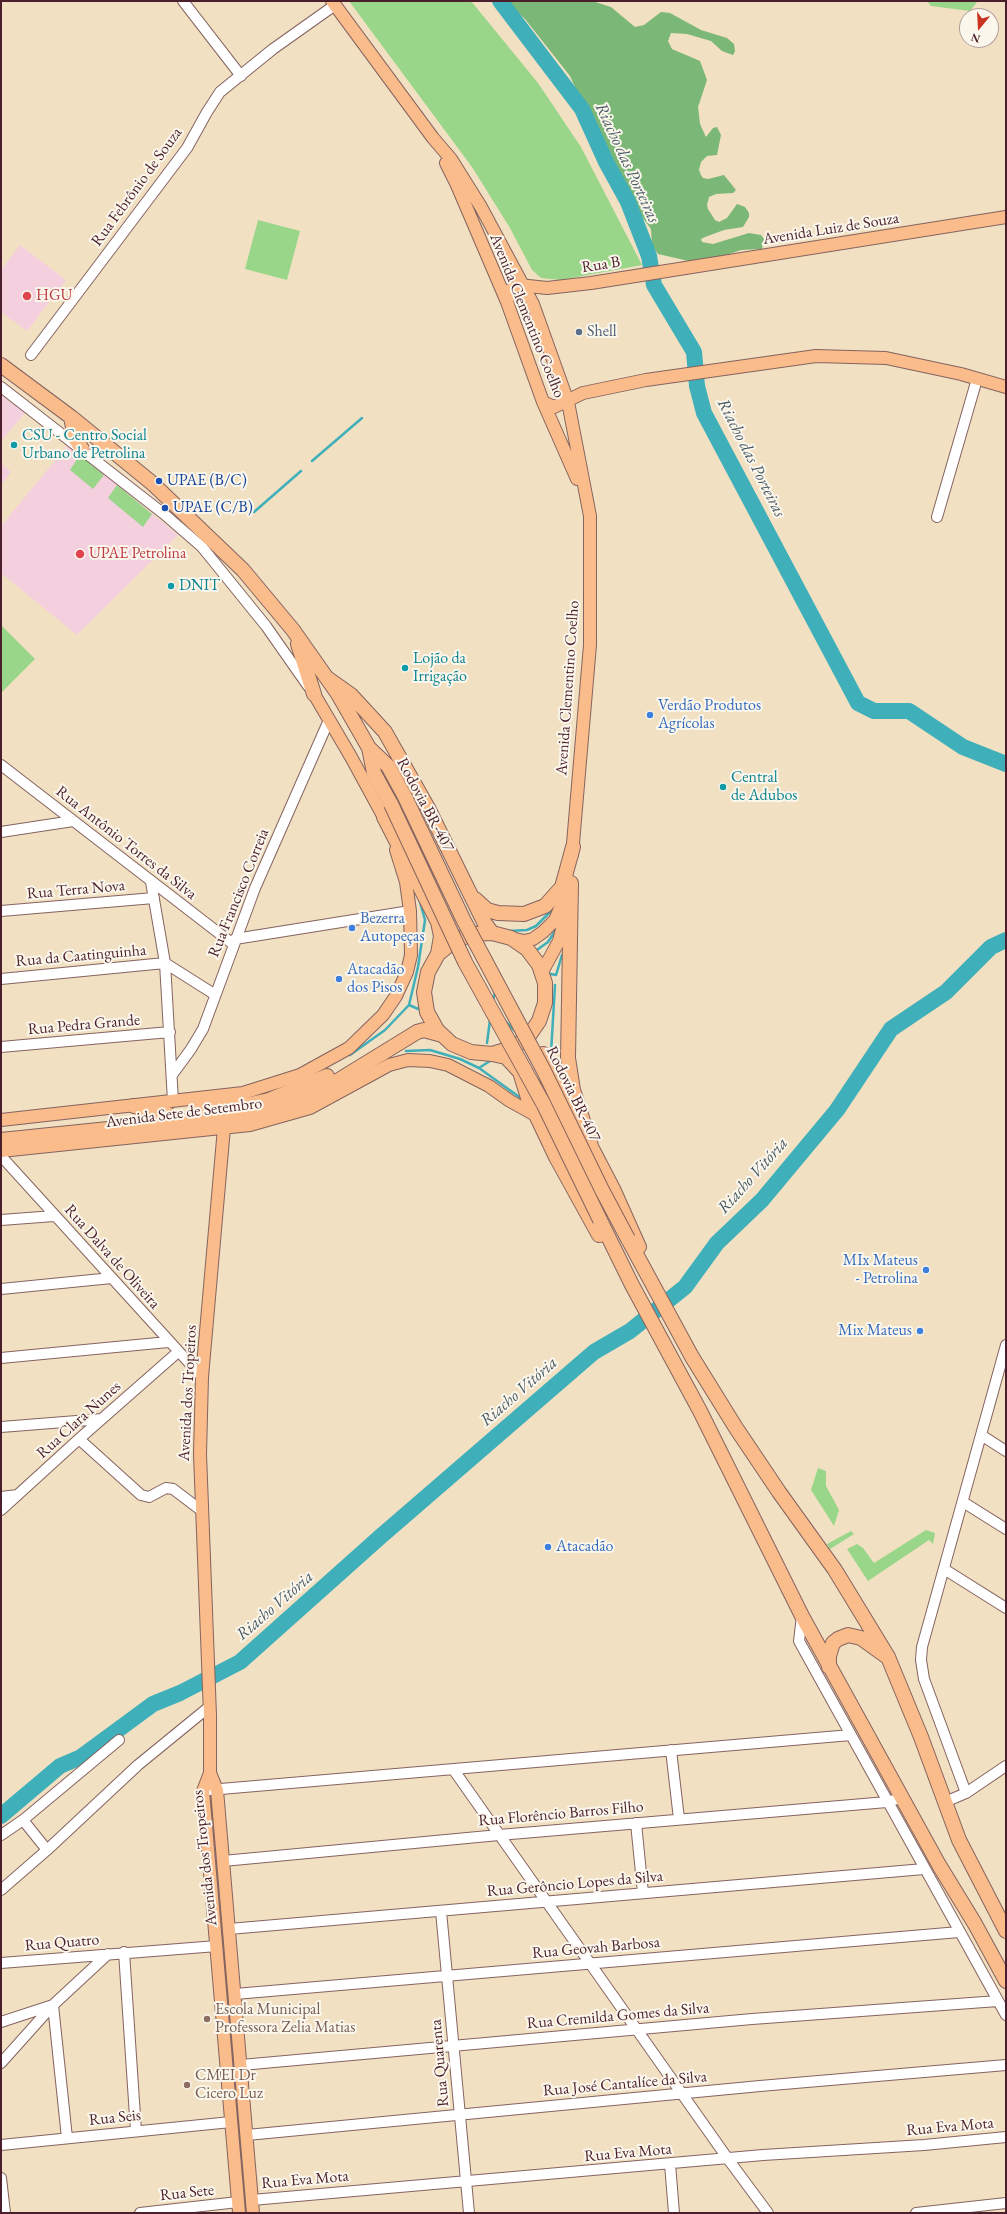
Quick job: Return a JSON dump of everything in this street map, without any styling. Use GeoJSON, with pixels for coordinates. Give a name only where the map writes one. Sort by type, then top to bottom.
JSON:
{"type":"FeatureCollection","features":[{"type":"Feature","properties":{"kind":"highway"},"geometry":{"type":"LineString","coordinates":[[1,365],[71,416],[152,483],[243,570],[293,630],[327,678],[369,748]]}},
{"type":"Feature","properties":{"kind":"highway"},"geometry":{"type":"LineString","coordinates":[[71,416],[75,438],[82,450]]}},
{"type":"Feature","properties":{"kind":"highway"},"geometry":{"type":"LineString","coordinates":[[293,630],[314,694]]}},
{"type":"Feature","properties":{"kind":"highway"},"geometry":{"type":"LineString","coordinates":[[327,678],[351,695],[385,732],[418,789],[484,922],[492,933]]}},
{"type":"Feature","properties":{"kind":"highway","name":"Rodovia BR-407"},"geometry":{"type":"LineString","coordinates":[[369,748],[388,766],[405,797],[464,921],[544,1071],[602,1190],[679,1333],[738,1433],[835,1570],[888,1657],[912,1712],[945,1802],[971,1865],[1006,1931]]}},
{"type":"Feature","properties":{"kind":"highway","name":"Rodovia BR-407"},"geometry":{"type":"LineString","coordinates":[[369,748],[374,773],[391,804],[465,962],[544,1105],[629,1280],[706,1423],[802,1616],[901,1798],[975,1924],[1006,1981]]}},
{"type":"Feature","properties":{"kind":"highway"},"geometry":{"type":"LineString","coordinates":[[384,817],[438,922],[441,936],[438,954],[428,972],[424,992],[427,1012],[437,1030],[452,1044],[471,1052],[506,1057],[517,1067],[528,1098],[556,1157],[608,1253],[629,1280]]}},
{"type":"Feature","properties":{"kind":"highway"},"geometry":{"type":"LineString","coordinates":[[470,894],[487,910],[498,913],[524,914],[536,911],[545,906],[562,887],[573,847]]}},
{"type":"Feature","properties":{"kind":"highway"},"geometry":{"type":"LineString","coordinates":[[571,883],[568,1058],[574,1090],[591,1146]]}},
{"type":"Feature","properties":{"kind":"highway"},"geometry":{"type":"LineString","coordinates":[[438,954],[454,941],[472,934],[492,933],[511,938],[527,949],[539,965],[545,983],[545,1003],[539,1021],[528,1037],[512,1048],[492,1054]]}},
{"type":"Feature","properties":{"kind":"highway","name":"Avenida Sete de Setembro"},"geometry":{"type":"LineString","coordinates":[[1,1130],[171,1107],[246,1105],[269,1100],[330,1075],[421,1023],[427,1012]]}},
{"type":"Feature","properties":{"kind":"highway"},"geometry":{"type":"LineString","coordinates":[[535,1028],[535,1040],[591,1146],[640,1249],[639,1258]]}},
{"type":"Feature","properties":{"kind":"highway","name":"Avenida Sete de Setembro"},"geometry":{"type":"LineString","coordinates":[[1,1140],[34,1142],[245,1115],[289,1103],[334,1083],[417,1032],[424,1030],[442,1035]]}},
{"type":"Feature","properties":{"kind":"highway"},"geometry":{"type":"LineString","coordinates":[[273,1119],[289,1103]]}},
{"type":"Feature","properties":{"kind":"highway"},"geometry":{"type":"LineString","coordinates":[[134,1106],[171,1107]]}},
{"type":"Feature","properties":{"kind":"highway"},"geometry":{"type":"LineString","coordinates":[[829,1667],[829,1656],[833,1643],[838,1638],[848,1635],[861,1638],[888,1657]]}},
{"type":"Feature","properties":{"kind":"main road","name":"Avenida Clementino Coelho"},"geometry":{"type":"LineString","coordinates":[[334,3],[433,138],[451,159],[481,207],[533,304],[568,402],[589,507],[590,645],[571,883],[564,928],[542,972]]}},
{"type":"Feature","properties":{"kind":"main road","name":"Avenida Clementino Coelho"},"geometry":{"type":"LineString","coordinates":[[433,138],[456,183],[507,302],[543,402],[589,507]]}},
{"type":"Feature","properties":{"kind":"main road","name":"Avenida Luiz de Souza"},"geometry":{"type":"LineString","coordinates":[[660,272],[1006,217]]}},
{"type":"Feature","properties":{"kind":"main road","name":"Rua B"},"geometry":{"type":"LineString","coordinates":[[522,285],[547,288],[660,272]]}},
{"type":"Feature","properties":{"kind":"main road"},"geometry":{"type":"LineString","coordinates":[[507,302],[511,289],[522,285]]}},
{"type":"Feature","properties":{"kind":"main road"},"geometry":{"type":"LineString","coordinates":[[543,402],[554,408],[583,393],[646,380],[816,356],[886,358],[1006,387]]}},
{"type":"Feature","properties":{"kind":"main road","name":"Avenida Sete de Setembro"},"geometry":{"type":"LineString","coordinates":[[171,1107],[263,1088],[300,1075],[349,1048],[383,1015],[396,996],[406,972],[411,955],[410,911],[406,882],[384,817],[314,694]]}},
{"type":"Feature","properties":{"kind":"main road","name":"Avenida Clementino Coelho"},"geometry":{"type":"LineString","coordinates":[[511,938],[524,941],[533,939],[555,920],[568,881],[573,847]]}},
{"type":"Feature","properties":{"kind":"main road","name":"Avenida Sete de Setembro"},"geometry":{"type":"LineString","coordinates":[[1,1151],[34,1142],[250,1125],[310,1108],[389,1065],[408,1060],[430,1061],[448,1065],[484,1083],[510,1102],[537,1116]]}},
{"type":"Feature","properties":{"kind":"main road","name":"Avenida Sete de Setembro"},"geometry":{"type":"LineString","coordinates":[[1,1120],[134,1106]]}},
{"type":"Feature","properties":{"kind":"main road","name":"Avenida dos Tropeiros"},"geometry":{"type":"LineString","coordinates":[[224,1128],[202,1377],[200,1454],[210,1773],[217,1790],[253,2213]]}},
{"type":"Feature","properties":{"kind":"main road","name":"Avenida dos Tropeiros"},"geometry":{"type":"LineString","coordinates":[[210,1773],[203,1791],[239,2207]]}},
{"type":"Feature","properties":{"kind":"street"},"geometry":{"type":"LineString","coordinates":[[183,1],[241,76]]}},
{"type":"Feature","properties":{"kind":"street","name":"Rua Febrônio de Souza"},"geometry":{"type":"LineString","coordinates":[[31,354],[187,148],[220,92],[272,49],[334,3]]}},
{"type":"Feature","properties":{"kind":"street"},"geometry":{"type":"LineString","coordinates":[[938,517],[976,379]]}},
{"type":"Feature","properties":{"kind":"street"},"geometry":{"type":"LineString","coordinates":[[1,388],[164,514],[202,548],[266,626],[314,694]]}},
{"type":"Feature","properties":{"kind":"street","name":"Rua Francisco Correia"},"geometry":{"type":"LineString","coordinates":[[172,1075],[197,1040],[255,888],[330,720]]}},
{"type":"Feature","properties":{"kind":"street","name":"Rua Antônio Torres da Silva"},"geometry":{"type":"LineString","coordinates":[[1,765],[151,882],[234,941]]}},
{"type":"Feature","properties":{"kind":"street"},"geometry":{"type":"LineString","coordinates":[[1,832],[73,821]]}},
{"type":"Feature","properties":{"kind":"street"},"geometry":{"type":"LineString","coordinates":[[151,882],[164,963],[170,1032],[172,1075],[171,1107]]}},
{"type":"Feature","properties":{"kind":"street","name":"Rua Terra Nova"},"geometry":{"type":"LineString","coordinates":[[1,911],[154,898]]}},
{"type":"Feature","properties":{"kind":"street"},"geometry":{"type":"LineString","coordinates":[[234,941],[410,911]]}},
{"type":"Feature","properties":{"kind":"street"},"geometry":{"type":"LineString","coordinates":[[164,963],[214,994]]}},
{"type":"Feature","properties":{"kind":"street","name":"Rua da Caatinguinha"},"geometry":{"type":"LineString","coordinates":[[1,979],[164,963]]}},
{"type":"Feature","properties":{"kind":"street","name":"Rua Pedra Grande"},"geometry":{"type":"LineString","coordinates":[[1,1047],[170,1032]]}},
{"type":"Feature","properties":{"kind":"street","name":"Rua Dalva de Oliveira"},"geometry":{"type":"LineString","coordinates":[[1,1156],[168,1342],[202,1377]]}},
{"type":"Feature","properties":{"kind":"street"},"geometry":{"type":"LineString","coordinates":[[1,1220],[54,1216]]}},
{"type":"Feature","properties":{"kind":"street"},"geometry":{"type":"LineString","coordinates":[[1,1289],[112,1278]]}},
{"type":"Feature","properties":{"kind":"street"},"geometry":{"type":"LineString","coordinates":[[1,1358],[168,1342]]}},
{"type":"Feature","properties":{"kind":"street"},"geometry":{"type":"LineString","coordinates":[[966,1792],[922,1670],[922,1647],[981,1435],[1003,1367],[1006,1345]]}},
{"type":"Feature","properties":{"kind":"street","name":"Rua Clara Nunes"},"geometry":{"type":"LineString","coordinates":[[1,1510],[178,1352]]}},
{"type":"Feature","properties":{"kind":"street"},"geometry":{"type":"LineString","coordinates":[[1,1427],[102,1419]]}},
{"type":"Feature","properties":{"kind":"street"},"geometry":{"type":"LineString","coordinates":[[981,1435],[1006,1451]]}},
{"type":"Feature","properties":{"kind":"street"},"geometry":{"type":"LineString","coordinates":[[79,1439],[141,1495],[149,1497],[166,1488],[173,1489],[202,1510]]}},
{"type":"Feature","properties":{"kind":"street"},"geometry":{"type":"LineString","coordinates":[[1,1496],[18,1495]]}},
{"type":"Feature","properties":{"kind":"street"},"geometry":{"type":"LineString","coordinates":[[963,1502],[1006,1529]]}},
{"type":"Feature","properties":{"kind":"street"},"geometry":{"type":"LineString","coordinates":[[944,1569],[1006,1608]]}},
{"type":"Feature","properties":{"kind":"street"},"geometry":{"type":"LineString","coordinates":[[802,1616],[799,1641],[924,1870],[1006,2015]]}},
{"type":"Feature","properties":{"kind":"street"},"geometry":{"type":"LineString","coordinates":[[1,1890],[47,1850],[138,1765],[209,1707]]}},
{"type":"Feature","properties":{"kind":"street"},"geometry":{"type":"LineString","coordinates":[[203,1791],[851,1735]]}},
{"type":"Feature","properties":{"kind":"street"},"geometry":{"type":"LineString","coordinates":[[1,1835],[23,1820],[119,1740]]}},
{"type":"Feature","properties":{"kind":"street"},"geometry":{"type":"LineString","coordinates":[[671,1750],[679,1819]]}},
{"type":"Feature","properties":{"kind":"street"},"geometry":{"type":"LineString","coordinates":[[945,1802],[966,1792],[1006,1766]]}},
{"type":"Feature","properties":{"kind":"street"},"geometry":{"type":"LineString","coordinates":[[453,1769],[636,2030],[768,2213]]}},
{"type":"Feature","properties":{"kind":"street","name":"Rua Florêncio Barros Filho"},"geometry":{"type":"LineString","coordinates":[[223,1861],[679,1819],[887,1802],[901,1798]]}},
{"type":"Feature","properties":{"kind":"street"},"geometry":{"type":"LineString","coordinates":[[23,1820],[47,1850]]}},
{"type":"Feature","properties":{"kind":"street"},"geometry":{"type":"LineString","coordinates":[[636,1823],[643,1894]]}},
{"type":"Feature","properties":{"kind":"street","name":"Rua Gerôncio Lopes da Silva"},"geometry":{"type":"LineString","coordinates":[[229,1929],[924,1870]]}},
{"type":"Feature","properties":{"kind":"street","name":"Rua Quarenta"},"geometry":{"type":"LineString","coordinates":[[441,1911],[469,2213]]}},
{"type":"Feature","properties":{"kind":"street","name":"Rua Geovah Barbosa"},"geometry":{"type":"LineString","coordinates":[[235,1994],[959,1932]]}},
{"type":"Feature","properties":{"kind":"street","name":"Rua Quatro"},"geometry":{"type":"LineString","coordinates":[[1,1963],[124,1952],[217,1946]]}},
{"type":"Feature","properties":{"kind":"street"},"geometry":{"type":"LineString","coordinates":[[124,1952],[136,2131]]}},
{"type":"Feature","properties":{"kind":"street"},"geometry":{"type":"LineString","coordinates":[[1,2063],[53,2005],[108,1954]]}},
{"type":"Feature","properties":{"kind":"street","name":"Rua Cremilda Gomes da Silva"},"geometry":{"type":"LineString","coordinates":[[241,2065],[752,2019],[998,2001]]}},
{"type":"Feature","properties":{"kind":"street"},"geometry":{"type":"LineString","coordinates":[[1,2022],[53,2005]]}},
{"type":"Feature","properties":{"kind":"street"},"geometry":{"type":"LineString","coordinates":[[53,2005],[67,2138]]}},
{"type":"Feature","properties":{"kind":"street","name":"Rua José Cantalíce da Silva"},"geometry":{"type":"LineString","coordinates":[[247,2135],[682,2093],[1006,2065]]}},
{"type":"Feature","properties":{"kind":"street","name":"Rua Seis"},"geometry":{"type":"LineString","coordinates":[[1,2145],[231,2122]]}},
{"type":"Feature","properties":{"kind":"street","name":"Rua Eva Mota"},"geometry":{"type":"LineString","coordinates":[[252,2200],[728,2159],[924,2145],[1006,2136]]}},
{"type":"Feature","properties":{"kind":"street"},"geometry":{"type":"LineString","coordinates":[[670,2164],[674,2213]]}},
{"type":"Feature","properties":{"kind":"street"},"geometry":{"type":"LineString","coordinates":[[1,2178],[5,2213]]}},
{"type":"Feature","properties":{"kind":"street"},"geometry":{"type":"LineString","coordinates":[[916,2213],[1006,2203]]}},
{"type":"Feature","properties":{"kind":"street","name":"Rua Sete"},"geometry":{"type":"LineString","coordinates":[[140,2213],[239,2207]]}},
{"type":"Feature","properties":{"kind":"shaded area","name":"HGU"},"geometry":{"type":"Polygon","coordinates":[[[20,245],[66,280],[27,331],[1,312],[1,270],[20,245]]]}},
{"type":"Feature","properties":{"kind":"shaded area"},"geometry":{"type":"Polygon","coordinates":[[[1,395],[25,413],[1,441],[1,395]]]}},
{"type":"Feature","properties":{"kind":"shaded area","name":"UPAE Petrolina"},"geometry":{"type":"Polygon","coordinates":[[[68,445],[178,535],[77,635],[1,573],[1,526],[68,445]]]}},
{"type":"Feature","properties":{"kind":"shaded area"},"geometry":{"type":"Polygon","coordinates":[[[1,464],[11,472],[1,485],[1,464]]]}},
{"type":"Feature","properties":{"kind":"green space"},"geometry":{"type":"Polygon","coordinates":[[[349,1],[471,1],[538,83],[581,147],[642,265],[561,280],[541,278],[532,270],[510,228],[472,167],[349,1]]]}},
{"type":"Feature","properties":{"kind":"green space"},"geometry":{"type":"Polygon","coordinates":[[[505,1],[592,1],[611,7],[635,27],[644,25],[661,12],[670,13],[701,30],[727,38],[734,44],[735,51],[733,55],[722,51],[711,41],[687,34],[671,33],[668,41],[672,49],[700,61],[707,80],[698,107],[700,124],[706,137],[713,128],[717,127],[721,135],[717,155],[707,156],[701,162],[699,170],[701,175],[703,178],[708,179],[724,175],[736,190],[733,193],[716,194],[709,197],[707,205],[708,209],[715,220],[719,222],[727,218],[737,204],[745,207],[749,213],[749,217],[743,227],[724,230],[701,239],[702,242],[713,244],[749,233],[761,235],[764,239],[762,249],[741,250],[712,260],[693,262],[658,254],[652,245],[651,229],[626,195],[607,149],[593,127],[570,76],[525,19],[505,1]]]}},
{"type":"Feature","properties":{"kind":"green space"},"geometry":{"type":"Polygon","coordinates":[[[927,1],[978,1],[972,8],[959,8],[959,10],[931,6],[927,1]]]}},
{"type":"Feature","properties":{"kind":"green space"},"geometry":{"type":"Polygon","coordinates":[[[258,220],[300,231],[287,280],[245,269],[258,220]]]}},
{"type":"Feature","properties":{"kind":"green space"},"geometry":{"type":"Polygon","coordinates":[[[80,455],[104,475],[93,489],[70,470],[80,455]]]}},
{"type":"Feature","properties":{"kind":"green space"},"geometry":{"type":"Polygon","coordinates":[[[117,485],[152,514],[143,527],[108,498],[117,485]]]}},
{"type":"Feature","properties":{"kind":"green space"},"geometry":{"type":"Polygon","coordinates":[[[1,625],[35,659],[1,693],[1,625]]]}},
{"type":"Feature","properties":{"kind":"green space"},"geometry":{"type":"Polygon","coordinates":[[[818,1468],[826,1471],[826,1486],[839,1510],[834,1526],[811,1490],[818,1468]]]}},
{"type":"Feature","properties":{"kind":"green space"},"geometry":{"type":"Polygon","coordinates":[[[926,1530],[935,1533],[933,1544],[929,1540],[868,1581],[847,1549],[857,1544],[863,1548],[874,1563],[926,1530]]]}},
{"type":"Feature","properties":{"kind":"green space"},"geometry":{"type":"Polygon","coordinates":[[[851,1531],[854,1534],[830,1549],[827,1544],[851,1531]]]}},
{"type":"Feature","properties":{"kind":"waterway","name":"Riacho das Porteiras"},"geometry":{"type":"LineString","coordinates":[[500,1],[582,109],[606,162],[628,202],[649,256],[654,285],[694,352],[697,386],[704,413],[858,703],[874,711],[909,711],[963,747],[1006,764]]}},
{"type":"Feature","properties":{"kind":"waterway"},"geometry":{"type":"LineString","coordinates":[[312,461],[362,418]]}},
{"type":"Feature","properties":{"kind":"waterway"},"geometry":{"type":"LineString","coordinates":[[254,512],[301,471]]}},
{"type":"Feature","properties":{"kind":"waterway"},"geometry":{"type":"LineString","coordinates":[[350,1055],[385,1030],[409,1005],[418,967],[425,920],[420,902]]}},
{"type":"Feature","properties":{"kind":"waterway"},"geometry":{"type":"LineString","coordinates":[[509,931],[527,930],[536,926],[554,908]]}},
{"type":"Feature","properties":{"kind":"waterway"},"geometry":{"type":"LineString","coordinates":[[534,952],[548,942],[557,928]]}},
{"type":"Feature","properties":{"kind":"waterway","name":"Riacho Vitória"},"geometry":{"type":"LineString","coordinates":[[1,1816],[60,1766],[81,1757],[153,1704],[180,1693],[240,1662],[380,1537],[594,1352],[630,1331],[685,1287],[717,1243],[762,1200],[837,1110],[891,1029],[946,992],[991,947],[1006,940]]}},
{"type":"Feature","properties":{"kind":"waterway"},"geometry":{"type":"LineString","coordinates":[[546,973],[556,975],[562,955]]}},
{"type":"Feature","properties":{"kind":"waterway"},"geometry":{"type":"LineString","coordinates":[[555,985],[551,1053],[558,1067]]}},
{"type":"Feature","properties":{"kind":"waterway"},"geometry":{"type":"LineString","coordinates":[[493,1001],[495,992]]}},
{"type":"Feature","properties":{"kind":"waterway"},"geometry":{"type":"LineString","coordinates":[[409,1005],[423,1011]]}},
{"type":"Feature","properties":{"kind":"waterway"},"geometry":{"type":"LineString","coordinates":[[487,1043],[490,1020]]}},
{"type":"Feature","properties":{"kind":"waterway"},"geometry":{"type":"LineString","coordinates":[[505,1021],[516,1032]]}},
{"type":"Feature","properties":{"kind":"waterway"},"geometry":{"type":"LineString","coordinates":[[406,1051],[430,1050],[460,1059],[479,1068],[522,1099]]}},
{"type":"Feature","properties":{"kind":"waterway"},"geometry":{"type":"LineString","coordinates":[[479,1068],[493,1059]]}},
{"type":"Feature","properties":{"kind":"place","name":"HGU"},"geometry":{"type":"Point","coordinates":[27,296]}},
{"type":"Feature","properties":{"kind":"place","name":"Shell"},"geometry":{"type":"Point","coordinates":[579,332]}},
{"type":"Feature","properties":{"kind":"place","name":"CSU - Centro Social Urbano de Petrolina"},"geometry":{"type":"Point","coordinates":[14,445]}},
{"type":"Feature","properties":{"kind":"place","name":"UPAE (B/C)"},"geometry":{"type":"Point","coordinates":[159,481]}},
{"type":"Feature","properties":{"kind":"place","name":"UPAE (C/B)"},"geometry":{"type":"Point","coordinates":[165,508]}},
{"type":"Feature","properties":{"kind":"place","name":"UPAE Petrolina"},"geometry":{"type":"Point","coordinates":[80,554]}},
{"type":"Feature","properties":{"kind":"place","name":"DNIT"},"geometry":{"type":"Point","coordinates":[171,586]}},
{"type":"Feature","properties":{"kind":"place","name":"Lojão da Irrigação"},"geometry":{"type":"Point","coordinates":[405,668]}},
{"type":"Feature","properties":{"kind":"place","name":"Verdão Produtos Agrícolas"},"geometry":{"type":"Point","coordinates":[650,715]}},
{"type":"Feature","properties":{"kind":"place","name":"Central de Adubos"},"geometry":{"type":"Point","coordinates":[723,787]}},
{"type":"Feature","properties":{"kind":"place","name":"Bezerra Autopeças"},"geometry":{"type":"Point","coordinates":[352,928]}},
{"type":"Feature","properties":{"kind":"place","name":"Atacadão dos Pisos"},"geometry":{"type":"Point","coordinates":[339,979]}},
{"type":"Feature","properties":{"kind":"place","name":"MIx Mateus - Petrolina"},"geometry":{"type":"Point","coordinates":[926,1270]}},
{"type":"Feature","properties":{"kind":"place","name":"Mix Mateus"},"geometry":{"type":"Point","coordinates":[920,1331]}},
{"type":"Feature","properties":{"kind":"place","name":"Atacadão"},"geometry":{"type":"Point","coordinates":[548,1547]}},
{"type":"Feature","properties":{"kind":"place","name":"Escola Municipal Professora Zelia Matias"},"geometry":{"type":"Point","coordinates":[207,2019]}},
{"type":"Feature","properties":{"kind":"place","name":"CMEI Dr Cicero Luz"},"geometry":{"type":"Point","coordinates":[187,2085]}}]}
